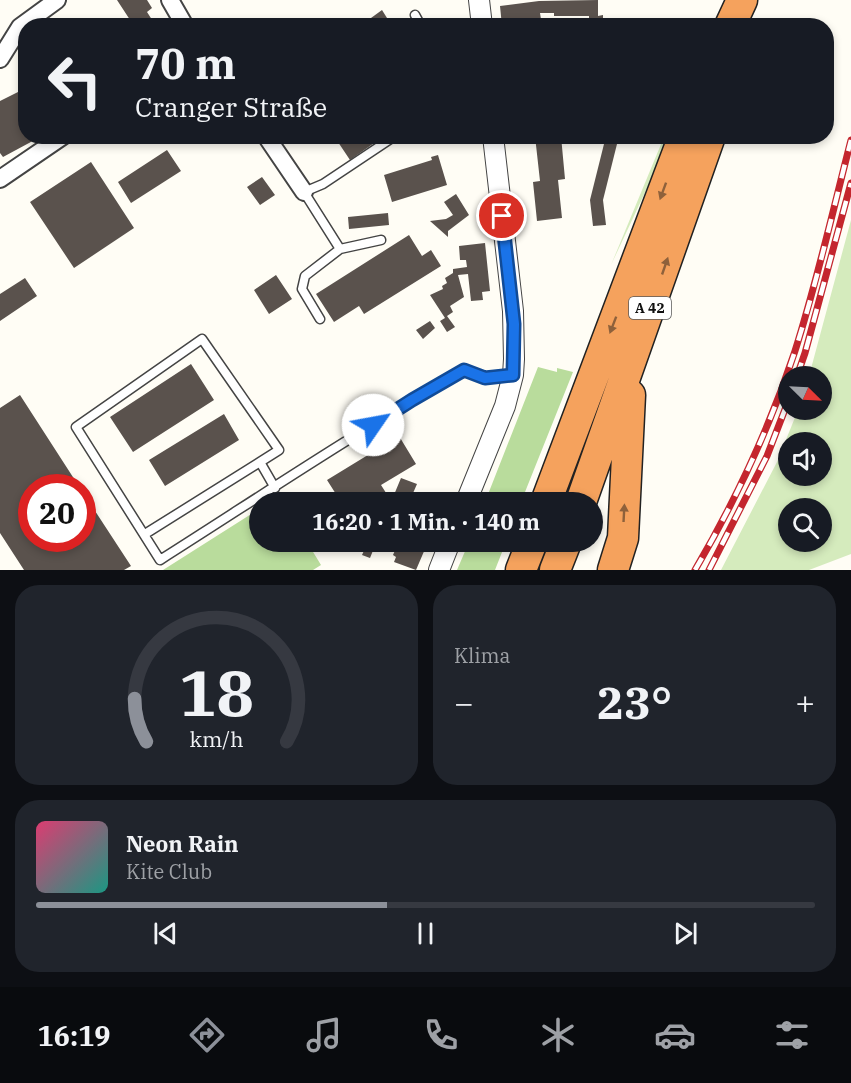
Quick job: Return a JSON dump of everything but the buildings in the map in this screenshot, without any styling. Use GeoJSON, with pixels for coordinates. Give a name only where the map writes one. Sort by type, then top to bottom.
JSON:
{"type":"FeatureCollection","features":[{"type":"Feature","properties":{"kind":"highway"},"geometry":{"type":"LineString","coordinates":[[734,18],[742,0]]}},
{"type":"Feature","properties":{"kind":"highway"},"geometry":{"type":"LineString","coordinates":[[754,18],[762,0]]}},
{"type":"Feature","properties":{"kind":"highway","name":"A 42"},"geometry":{"type":"LineString","coordinates":[[550,492],[681,144]]}},
{"type":"Feature","properties":{"kind":"highway","name":"A 42"},"geometry":{"type":"LineString","coordinates":[[585,492],[707,144]]}},
{"type":"Feature","properties":{"kind":"highway"},"geometry":{"type":"LineString","coordinates":[[613,570],[623,538],[631,363]]}},
{"type":"Feature","properties":{"kind":"highway"},"geometry":{"type":"LineString","coordinates":[[521,570],[528,552]]}},
{"type":"Feature","properties":{"kind":"highway"},"geometry":{"type":"LineString","coordinates":[[555,570],[562,552]]}},
{"type":"Feature","properties":{"kind":"street"},"geometry":{"type":"LineString","coordinates":[[31,18],[52,0]]}},
{"type":"Feature","properties":{"kind":"street"},"geometry":{"type":"LineString","coordinates":[[170,0],[181,18]]}},
{"type":"Feature","properties":{"kind":"street"},"geometry":{"type":"LineString","coordinates":[[479,0],[481,18]]}},
{"type":"Feature","properties":{"kind":"street"},"geometry":{"type":"LineString","coordinates":[[0,30],[18,27]]}},
{"type":"Feature","properties":{"kind":"street"},"geometry":{"type":"LineString","coordinates":[[0,59],[18,30]]}},
{"type":"Feature","properties":{"kind":"street"},"geometry":{"type":"LineString","coordinates":[[0,179],[51,144]]}},
{"type":"Feature","properties":{"kind":"street"},"geometry":{"type":"LineString","coordinates":[[271,144],[304,192]]}},
{"type":"Feature","properties":{"kind":"street"},"geometry":{"type":"LineString","coordinates":[[470,492],[505,406],[513,375],[515,337],[513,311],[494,144]]}},
{"type":"Feature","properties":{"kind":"street"},"geometry":{"type":"LineString","coordinates":[[439,570],[446,552]]}},
{"type":"Feature","properties":{"kind":"lane"},"geometry":{"type":"LineString","coordinates":[[340,249],[304,192],[323,183],[383,144]]}},
{"type":"Feature","properties":{"kind":"lane"},"geometry":{"type":"LineString","coordinates":[[320,319],[303,289],[305,276],[340,249],[381,240]]}},
{"type":"Feature","properties":{"kind":"lane"},"geometry":{"type":"LineString","coordinates":[[145,534],[279,450],[202,339],[76,427],[160,560],[412,400],[464,370],[485,378],[513,375]]}},
{"type":"Feature","properties":{"kind":"lane"},"geometry":{"type":"LineString","coordinates":[[260,462],[275,488]]}},
{"type":"Feature","properties":{"kind":"green space"},"geometry":{"type":"Polygon","coordinates":[[[661,144],[668,144],[611,265],[661,144]]]}},
{"type":"Feature","properties":{"kind":"green space"},"geometry":{"type":"Polygon","coordinates":[[[851,220],[851,554],[809,570],[721,570],[778,460],[778,486],[832,486],[832,432],[789,432],[794,420],[832,420],[832,366],[812,366],[851,220]]]}},
{"type":"Feature","properties":{"kind":"green space"},"geometry":{"type":"Polygon","coordinates":[[[538,367],[557,372],[557,368],[573,372],[525,492],[489,492],[538,367]]]}},
{"type":"Feature","properties":{"kind":"green space"},"geometry":{"type":"Polygon","coordinates":[[[249,515],[249,552],[313,552],[321,565],[313,570],[163,570],[249,515]]]}},
{"type":"Feature","properties":{"kind":"green space"},"geometry":{"type":"Polygon","coordinates":[[[465,552],[502,552],[495,570],[457,570],[465,552]]]}},
{"type":"Feature","properties":{"kind":"railway"},"geometry":{"type":"LineString","coordinates":[[695,570],[751,463],[775,407],[810,299],[851,140]]}},
{"type":"Feature","properties":{"kind":"railway"},"geometry":{"type":"LineString","coordinates":[[800,366],[851,183]]}},
{"type":"Feature","properties":{"kind":"railway"},"geometry":{"type":"LineString","coordinates":[[709,570],[767,456],[781,420]]}},
{"type":"Feature","properties":{"kind":"route"},"geometry":{"type":"LineString","coordinates":[[373,425],[464,370],[485,378],[513,375],[515,337],[502,216]]}}]}
